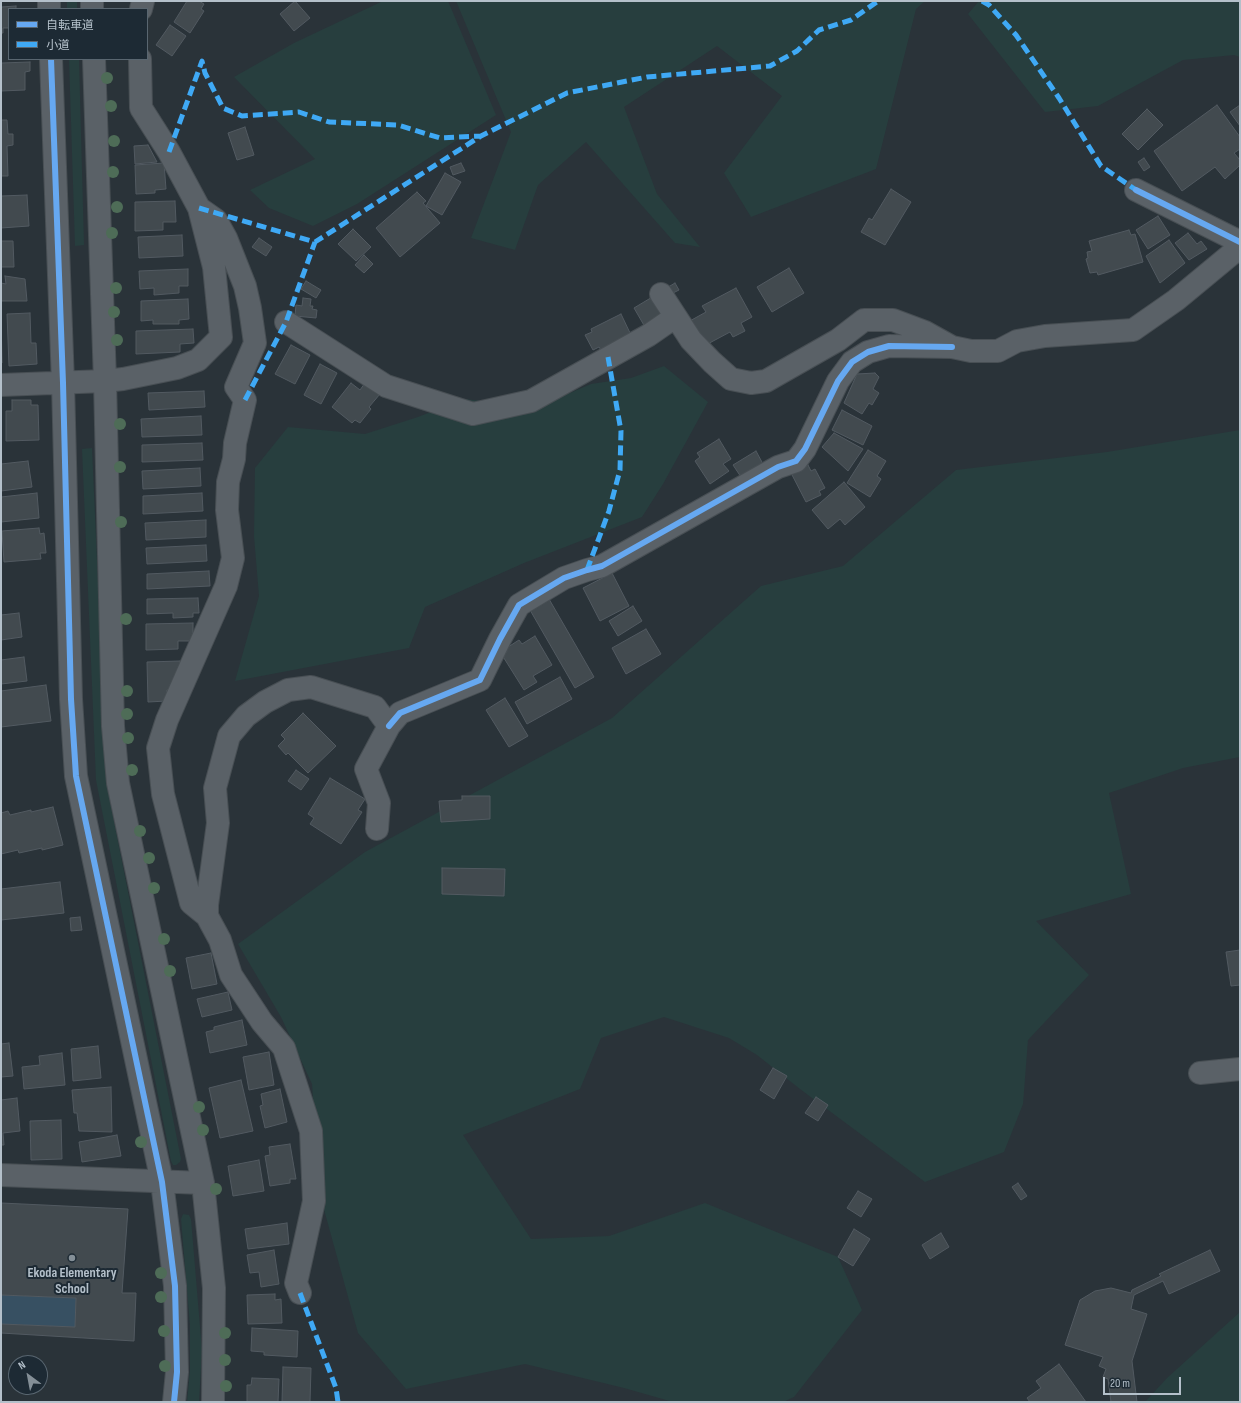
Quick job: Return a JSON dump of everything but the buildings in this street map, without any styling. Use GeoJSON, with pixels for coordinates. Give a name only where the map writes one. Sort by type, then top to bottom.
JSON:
{"type":"FeatureCollection","features":[{"type":"Feature","properties":{"kind":"street"},"geometry":{"type":"LineString","coordinates":[[51,60],[63,383],[71,699],[76,776],[162,1182],[175,1286],[176,1372],[174,1402]]}},
{"type":"Feature","properties":{"kind":"street"},"geometry":{"type":"LineString","coordinates":[[94,60],[105,381],[113,726],[118,783],[203,1184],[214,1288],[213,1402]]}},
{"type":"Feature","properties":{"kind":"street"},"geometry":{"type":"LineString","coordinates":[[1,385],[105,381],[123,379],[177,368],[198,360],[221,337],[214,267],[199,208],[169,152],[141,108],[140,60]]}},
{"type":"Feature","properties":{"kind":"street"},"geometry":{"type":"LineString","coordinates":[[1136,190],[1240,242]]}},
{"type":"Feature","properties":{"kind":"street"},"geometry":{"type":"LineString","coordinates":[[199,208],[216,220],[226,238],[245,286],[255,343],[236,387],[245,400],[228,482],[227,510],[233,558],[226,586],[167,720],[158,748],[163,794],[191,903],[207,916],[220,940],[231,975],[262,1022],[284,1048],[311,1131],[314,1201],[296,1284],[300,1293]]}},
{"type":"Feature","properties":{"kind":"street"},"geometry":{"type":"LineString","coordinates":[[377,829],[380,803],[366,769],[389,726],[400,713],[480,680],[519,605],[564,578],[602,566],[778,468],[796,461],[805,449],[838,381],[852,362],[868,352],[889,346],[952,347],[971,351],[998,351],[1017,341],[1045,336],[1133,330],[1176,300],[1240,247]]}},
{"type":"Feature","properties":{"kind":"street"},"geometry":{"type":"LineString","coordinates":[[661,294],[691,340],[730,380],[751,383],[766,381],[838,340],[864,320],[893,320],[925,332],[952,347]]}},
{"type":"Feature","properties":{"kind":"street"},"geometry":{"type":"LineString","coordinates":[[286,322],[386,386],[473,414],[532,401],[649,335],[675,317]]}},
{"type":"Feature","properties":{"kind":"street"},"geometry":{"type":"LineString","coordinates":[[207,916],[207,905],[218,823],[215,788],[229,736],[246,716],[265,702],[288,690],[311,687],[375,707],[389,726]]}},
{"type":"Feature","properties":{"kind":"street"},"geometry":{"type":"LineString","coordinates":[[1200,1073],[1240,1069]]}},
{"type":"Feature","properties":{"kind":"street"},"geometry":{"type":"LineString","coordinates":[[1,1175],[203,1184]]}},
{"type":"Feature","properties":{"kind":"green space"},"geometry":{"type":"Polygon","coordinates":[[[67,1],[77,1],[77,8],[67,8],[67,1]]]}},
{"type":"Feature","properties":{"kind":"green space"},"geometry":{"type":"Polygon","coordinates":[[[383,1],[448,1],[496,115],[357,204],[313,226],[269,208],[250,190],[315,159],[234,77],[294,43],[383,1]]]}},
{"type":"Feature","properties":{"kind":"green space"},"geometry":{"type":"Polygon","coordinates":[[[456,1],[925,1],[916,9],[876,169],[751,217],[724,173],[782,96],[717,46],[624,107],[657,194],[700,247],[675,243],[586,142],[538,185],[515,250],[471,238],[511,132],[456,1]]]}},
{"type":"Feature","properties":{"kind":"green space"},"geometry":{"type":"Polygon","coordinates":[[[979,1],[1240,1],[1240,57],[1234,55],[1183,60],[1098,106],[1045,112],[968,14],[979,1]]]}},
{"type":"Feature","properties":{"kind":"green space"},"geometry":{"type":"Polygon","coordinates":[[[69,60],[79,60],[84,245],[75,246],[69,60]]]}},
{"type":"Feature","properties":{"kind":"green space"},"geometry":{"type":"Polygon","coordinates":[[[664,366],[708,402],[663,484],[642,517],[524,563],[425,607],[409,648],[235,681],[259,596],[254,536],[255,468],[288,427],[365,434],[418,417],[464,399],[537,407],[591,384],[631,378],[664,366]]]}},
{"type":"Feature","properties":{"kind":"green space"},"geometry":{"type":"Polygon","coordinates":[[[1240,430],[1240,757],[1183,768],[1109,793],[1131,894],[1036,921],[1089,975],[1028,1040],[1023,1104],[1004,1152],[925,1182],[757,1055],[729,1038],[664,1017],[601,1038],[580,1089],[463,1135],[531,1239],[609,1236],[705,1203],[838,1257],[862,1310],[794,1397],[783,1402],[673,1402],[624,1388],[525,1364],[406,1389],[358,1333],[320,1195],[312,1084],[281,1017],[238,944],[365,852],[612,718],[761,586],[843,566],[956,470],[1107,452],[1240,430]]]}},
{"type":"Feature","properties":{"kind":"green space"},"geometry":{"type":"Polygon","coordinates":[[[92,448],[107,786],[181,1159],[176,1165],[173,1165],[171,1161],[96,780],[82,449],[92,448]]]}},
{"type":"Feature","properties":{"kind":"green space"},"geometry":{"type":"Polygon","coordinates":[[[183,1214],[189,1215],[191,1219],[202,1351],[199,1402],[187,1402],[190,1370],[190,1325],[181,1219],[183,1214]]]}},
{"type":"Feature","properties":{"kind":"green space"},"geometry":{"type":"Polygon","coordinates":[[[1240,1312],[1240,1402],[1145,1402],[1167,1378],[1240,1312]]]}},
{"type":"Feature","properties":{"kind":"water"},"geometry":{"type":"Polygon","coordinates":[[[1,1295],[76,1298],[75,1327],[1,1324],[1,1295]]]}},
{"type":"Feature","properties":{"kind":"marked path"},"geometry":{"type":"LineString","coordinates":[[199,208],[315,242],[481,136],[567,93],[647,77],[770,66],[797,51],[819,30],[851,20],[878,1]]}},
{"type":"Feature","properties":{"kind":"marked path"},"geometry":{"type":"LineString","coordinates":[[982,1],[989,5],[1016,35],[1059,98],[1101,166],[1136,190]]}},
{"type":"Feature","properties":{"kind":"marked path"},"geometry":{"type":"LineString","coordinates":[[169,152],[202,61],[205,73],[223,108],[242,116],[299,112],[329,122],[398,125],[440,138],[481,136]]}},
{"type":"Feature","properties":{"kind":"marked path"},"geometry":{"type":"LineString","coordinates":[[245,400],[286,322],[315,242]]}},
{"type":"Feature","properties":{"kind":"marked path"},"geometry":{"type":"LineString","coordinates":[[587,570],[609,511],[620,470],[621,431],[608,357]]}},
{"type":"Feature","properties":{"kind":"marked path"},"geometry":{"type":"LineString","coordinates":[[300,1293],[336,1388],[338,1402]]}},
{"type":"Feature","properties":{"kind":"cycle path"},"geometry":{"type":"LineString","coordinates":[[51,60],[63,383],[71,699],[76,776],[162,1182],[175,1286],[177,1372],[174,1402]]}},
{"type":"Feature","properties":{"kind":"cycle path"},"geometry":{"type":"LineString","coordinates":[[1136,190],[1240,242]]}},
{"type":"Feature","properties":{"kind":"cycle path"},"geometry":{"type":"LineString","coordinates":[[389,726],[400,713],[480,680],[519,605],[564,578],[602,566],[778,467],[796,461],[805,449],[838,381],[852,362],[868,352],[889,346],[952,347]]}},
{"type":"Feature","properties":{"kind":"place","name":"Ekoda Elementary School"},"geometry":{"type":"Point","coordinates":[72,1258]}}]}
